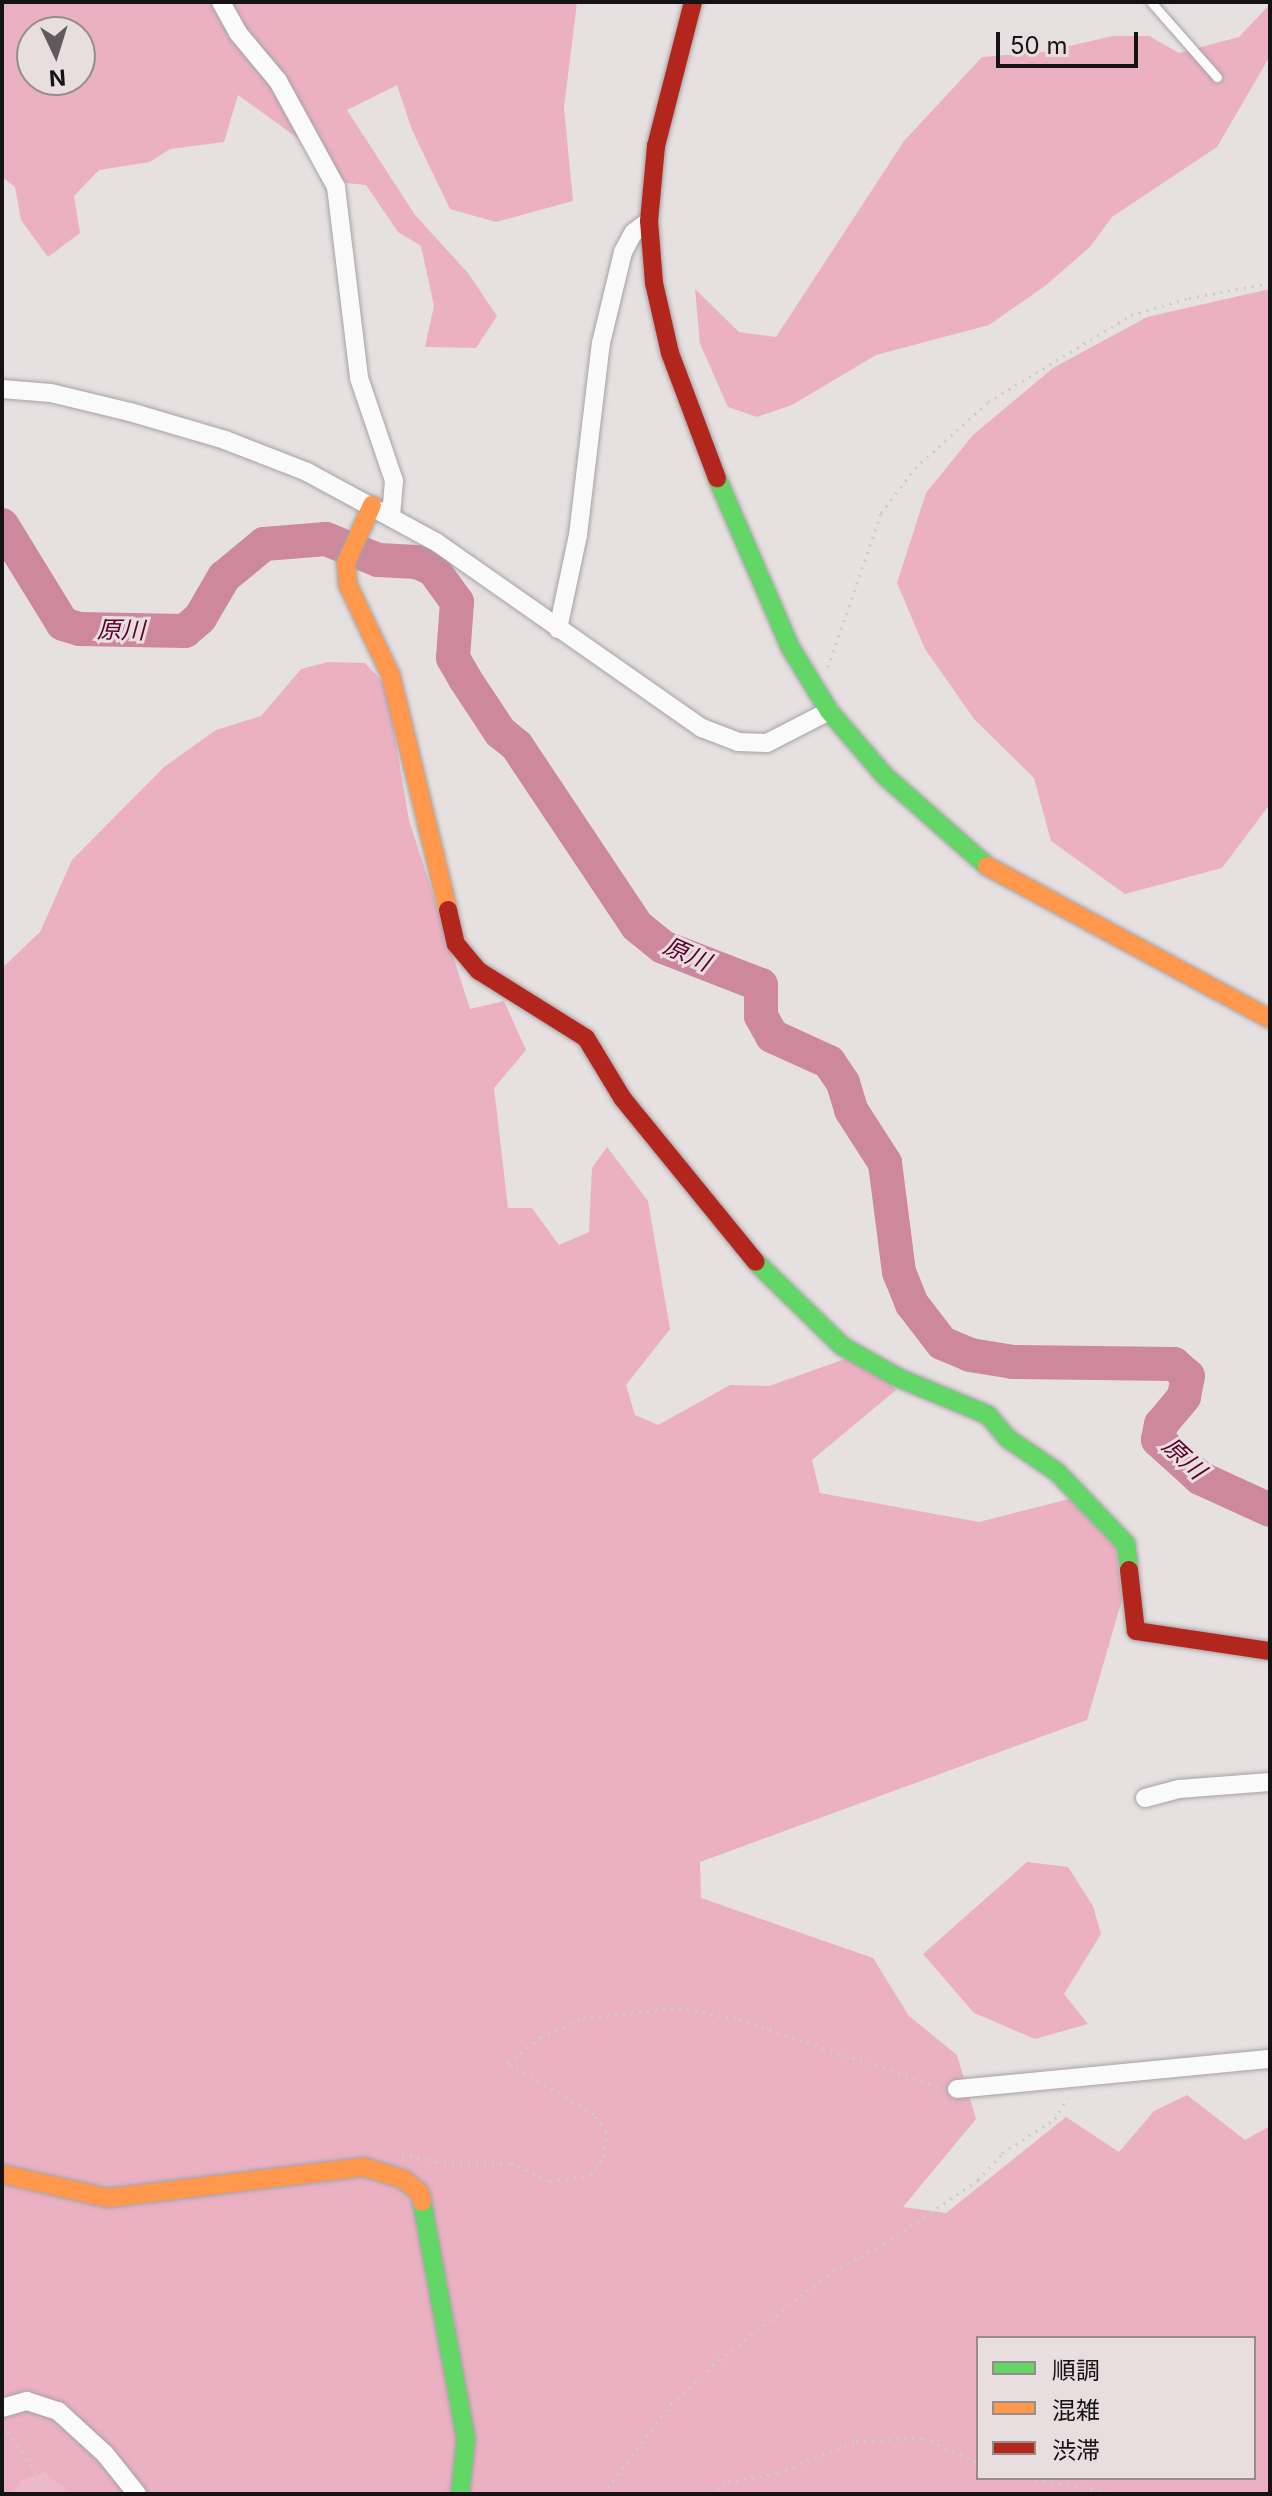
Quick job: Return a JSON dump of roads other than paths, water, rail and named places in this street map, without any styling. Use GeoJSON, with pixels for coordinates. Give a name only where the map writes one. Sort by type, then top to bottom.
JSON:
{"type":"FeatureCollection","features":[{"type":"Feature","properties":{"kind":"street"},"geometry":{"type":"LineString","coordinates":[[221,2],[238,33],[278,81],[336,187],[359,378],[394,481],[391,517]]}},
{"type":"Feature","properties":{"kind":"street"},"geometry":{"type":"LineString","coordinates":[[693,2],[656,146],[649,221],[654,283],[670,353],[704,449],[768,606],[829,711],[885,776],[992,871],[1270,1019]]}},
{"type":"Feature","properties":{"kind":"street"},"geometry":{"type":"LineString","coordinates":[[558,629],[578,535],[601,343],[623,252],[633,233],[649,221]]}},
{"type":"Feature","properties":{"kind":"street"},"geometry":{"type":"LineString","coordinates":[[2,389],[51,393],[225,440],[372,505],[702,728],[738,742],[767,743],[829,711]]}},
{"type":"Feature","properties":{"kind":"street"},"geometry":{"type":"LineString","coordinates":[[372,505],[353,541],[346,563],[364,625],[391,676],[456,944],[508,992],[586,1038],[623,1099],[765,1273],[842,1346],[899,1378],[988,1415],[1007,1438],[1057,1472],[1126,1544],[1136,1631],[1270,1651]]}},
{"type":"Feature","properties":{"kind":"street"},"geometry":{"type":"LineString","coordinates":[[1145,1798],[1179,1789],[1270,1782]]}},
{"type":"Feature","properties":{"kind":"street"},"geometry":{"type":"LineString","coordinates":[[957,2089],[1270,2059]]}},
{"type":"Feature","properties":{"kind":"street"},"geometry":{"type":"LineString","coordinates":[[2,2174],[108,2198],[364,2167],[403,2179],[420,2193],[450,2349],[466,2440],[460,2494]]}},
{"type":"Feature","properties":{"kind":"street"},"geometry":{"type":"LineString","coordinates":[[2,2408],[27,2401],[58,2411],[105,2454],[137,2494]]}},
{"type":"Feature","properties":{"kind":"lane"},"geometry":{"type":"LineString","coordinates":[[1151,2],[1217,77]]}},
{"type":"Feature","properties":{"kind":"waterway","name":"原川"},"geometry":{"type":"LineString","coordinates":[[2,525],[63,624],[79,629],[185,631],[200,618],[224,577],[264,544],[326,539],[378,560],[417,562],[433,569],[457,602],[453,658],[500,732],[517,746],[637,926],[663,947],[761,985],[761,1016],[772,1036],[829,1062],[843,1083],[851,1110],[885,1163],[899,1272],[912,1304],[942,1343],[970,1355],[1013,1362],[1174,1364],[1188,1376],[1184,1397],[1161,1424],[1158,1440],[1200,1478],[1270,1510]]}}]}
